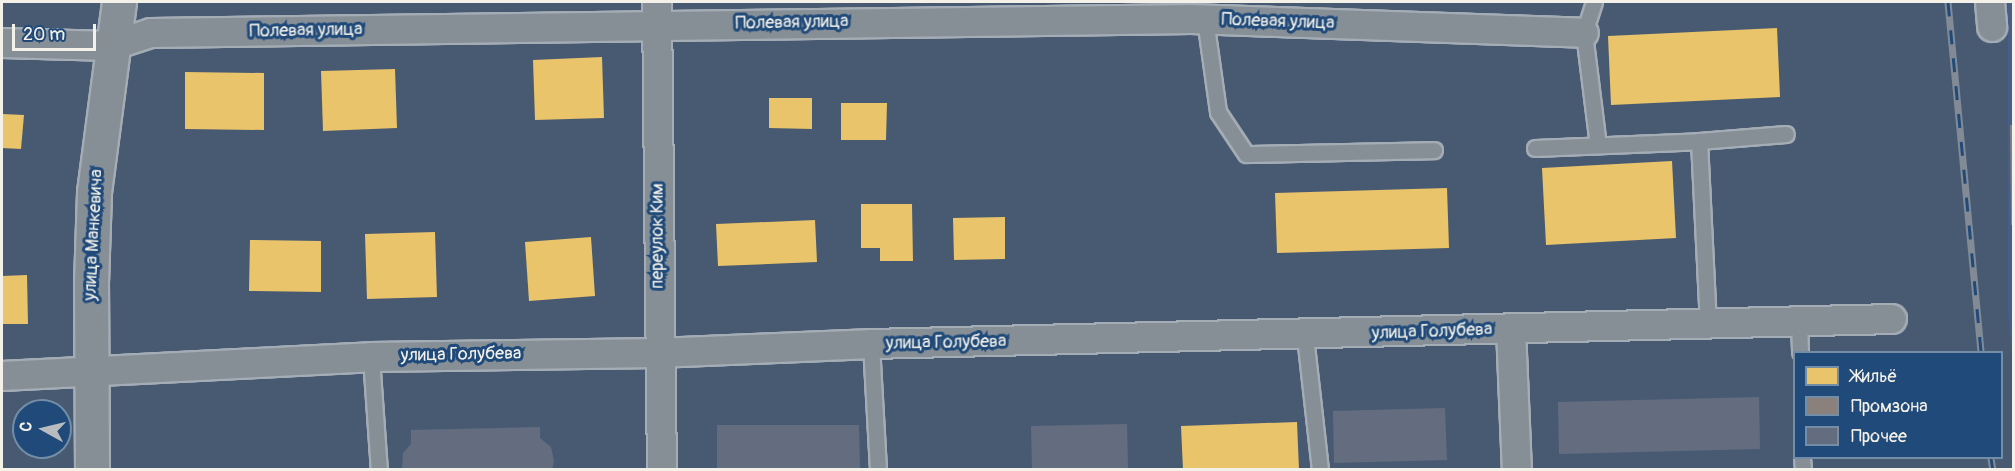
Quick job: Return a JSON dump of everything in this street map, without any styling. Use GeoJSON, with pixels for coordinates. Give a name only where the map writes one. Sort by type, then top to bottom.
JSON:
{"type":"FeatureCollection","features":[{"type":"Feature","properties":{"kind":"street","name":"улица Манкевича"},"geometry":{"type":"LineString","coordinates":[[92,470],[91,283],[94,192],[118,2]]}},
{"type":"Feature","properties":{"kind":"street","name":"Полевая улица"},"geometry":{"type":"LineString","coordinates":[[2,43],[111,46],[151,33],[656,13],[1196,13],[1584,33]]}},
{"type":"Feature","properties":{"kind":"street","name":"переулок Ким"},"geometry":{"type":"LineString","coordinates":[[656,13],[662,470]]}},
{"type":"Feature","properties":{"kind":"street","name":"улица Голубева"},"geometry":{"type":"LineString","coordinates":[[2,376],[372,357],[659,353],[871,345],[1305,336],[1892,319]]}},
{"type":"Feature","properties":{"kind":"street"},"geometry":{"type":"LineString","coordinates":[[1511,329],[1517,470]]}},
{"type":"Feature","properties":{"kind":"lane"},"geometry":{"type":"LineString","coordinates":[[1593,2],[1584,33],[1598,145]]}},
{"type":"Feature","properties":{"kind":"lane"},"geometry":{"type":"LineString","coordinates":[[1196,13],[1218,112],[1246,154],[1434,150]]}},
{"type":"Feature","properties":{"kind":"lane"},"geometry":{"type":"LineString","coordinates":[[1535,148],[1699,141],[1785,134]]}},
{"type":"Feature","properties":{"kind":"lane"},"geometry":{"type":"LineString","coordinates":[[1699,141],[1708,324]]}},
{"type":"Feature","properties":{"kind":"lane"},"geometry":{"type":"LineString","coordinates":[[1799,322],[1800,351]]}},
{"type":"Feature","properties":{"kind":"lane"},"geometry":{"type":"LineString","coordinates":[[1305,336],[1320,470]]}},
{"type":"Feature","properties":{"kind":"lane"},"geometry":{"type":"LineString","coordinates":[[871,345],[878,470]]}},
{"type":"Feature","properties":{"kind":"lane"},"geometry":{"type":"LineString","coordinates":[[372,357],[379,470]]}},
{"type":"Feature","properties":{"kind":"shaded area"},"geometry":{"type":"Polygon","coordinates":[[[2008,2],[2014,2],[2013,368],[2008,313],[2008,2]]]}},
{"type":"Feature","properties":{"kind":"building: Жильё"},"geometry":{"type":"Polygon","coordinates":[[[1777,28],[1780,97],[1611,105],[1608,36],[1777,28]]]}},
{"type":"Feature","properties":{"kind":"building: Жильё"},"geometry":{"type":"Polygon","coordinates":[[[602,57],[604,118],[535,120],[533,60],[602,57]]]}},
{"type":"Feature","properties":{"kind":"building: Жильё"},"geometry":{"type":"Polygon","coordinates":[[[395,69],[397,128],[323,131],[321,71],[395,69]]]}},
{"type":"Feature","properties":{"kind":"building: Жильё"},"geometry":{"type":"Polygon","coordinates":[[[185,72],[264,73],[264,130],[185,129],[185,72]]]}},
{"type":"Feature","properties":{"kind":"building: Жильё"},"geometry":{"type":"Polygon","coordinates":[[[769,98],[812,98],[812,129],[769,128],[769,98]]]}},
{"type":"Feature","properties":{"kind":"building: Жильё"},"geometry":{"type":"Polygon","coordinates":[[[841,103],[887,103],[886,140],[841,140],[841,103]]]}},
{"type":"Feature","properties":{"kind":"building: Жильё"},"geometry":{"type":"Polygon","coordinates":[[[2,114],[24,115],[21,149],[2,148],[2,114]]]}},
{"type":"Feature","properties":{"kind":"building: Жильё"},"geometry":{"type":"Polygon","coordinates":[[[1672,161],[1676,238],[1546,245],[1542,168],[1672,161]]]}},
{"type":"Feature","properties":{"kind":"building: Жильё"},"geometry":{"type":"Polygon","coordinates":[[[1447,188],[1449,248],[1277,253],[1275,193],[1447,188]]]}},
{"type":"Feature","properties":{"kind":"building: Жильё"},"geometry":{"type":"Polygon","coordinates":[[[861,204],[912,204],[913,261],[880,261],[880,248],[861,248],[861,204]]]}},
{"type":"Feature","properties":{"kind":"building: Жильё"},"geometry":{"type":"Polygon","coordinates":[[[1005,217],[1005,259],[954,260],[953,218],[1005,217]]]}},
{"type":"Feature","properties":{"kind":"building: Жильё"},"geometry":{"type":"Polygon","coordinates":[[[815,220],[817,262],[718,266],[716,224],[815,220]]]}},
{"type":"Feature","properties":{"kind":"building: Жильё"},"geometry":{"type":"Polygon","coordinates":[[[435,232],[437,297],[367,299],[365,234],[435,232]]]}},
{"type":"Feature","properties":{"kind":"building: Жильё"},"geometry":{"type":"Polygon","coordinates":[[[591,237],[595,296],[529,301],[525,242],[591,237]]]}},
{"type":"Feature","properties":{"kind":"building: Жильё"},"geometry":{"type":"Polygon","coordinates":[[[250,240],[321,241],[321,292],[249,291],[250,240]]]}},
{"type":"Feature","properties":{"kind":"building: Жильё"},"geometry":{"type":"Polygon","coordinates":[[[27,275],[28,324],[2,324],[2,276],[27,275]]]}},
{"type":"Feature","properties":{"kind":"building: Жильё"},"geometry":{"type":"Polygon","coordinates":[[[1297,422],[1299,470],[1183,470],[1181,426],[1297,422]]]}},
{"type":"Feature","properties":{"kind":"building: Промзона"},"geometry":{"type":"Polygon","coordinates":[[[2010,125],[2014,125],[2014,225],[2011,225],[2010,125]]]}},
{"type":"Feature","properties":{"kind":"building: Прочее"},"geometry":{"type":"Polygon","coordinates":[[[1759,397],[1760,449],[1559,454],[1558,402],[1759,397]]]}},
{"type":"Feature","properties":{"kind":"building: Прочее"},"geometry":{"type":"Polygon","coordinates":[[[1445,408],[1447,460],[1334,463],[1333,411],[1445,408]]]}},
{"type":"Feature","properties":{"kind":"building: Прочее"},"geometry":{"type":"Polygon","coordinates":[[[1127,424],[1128,470],[1032,470],[1031,426],[1127,424]]]}},
{"type":"Feature","properties":{"kind":"building: Прочее"},"geometry":{"type":"Polygon","coordinates":[[[717,425],[859,425],[860,470],[717,470],[717,425]]]}},
{"type":"Feature","properties":{"kind":"building: Прочее"},"geometry":{"type":"Polygon","coordinates":[[[540,427],[540,438],[551,447],[554,461],[552,470],[402,470],[403,453],[411,444],[411,430],[540,427]]]}},
{"type":"Feature","properties":{"kind":"railway"},"geometry":{"type":"LineString","coordinates":[[1948,2],[1981,351]]}},
{"type":"Feature","properties":{"kind":"railway"},"geometry":{"type":"LineString","coordinates":[[1991,459],[1993,470]]}}]}
